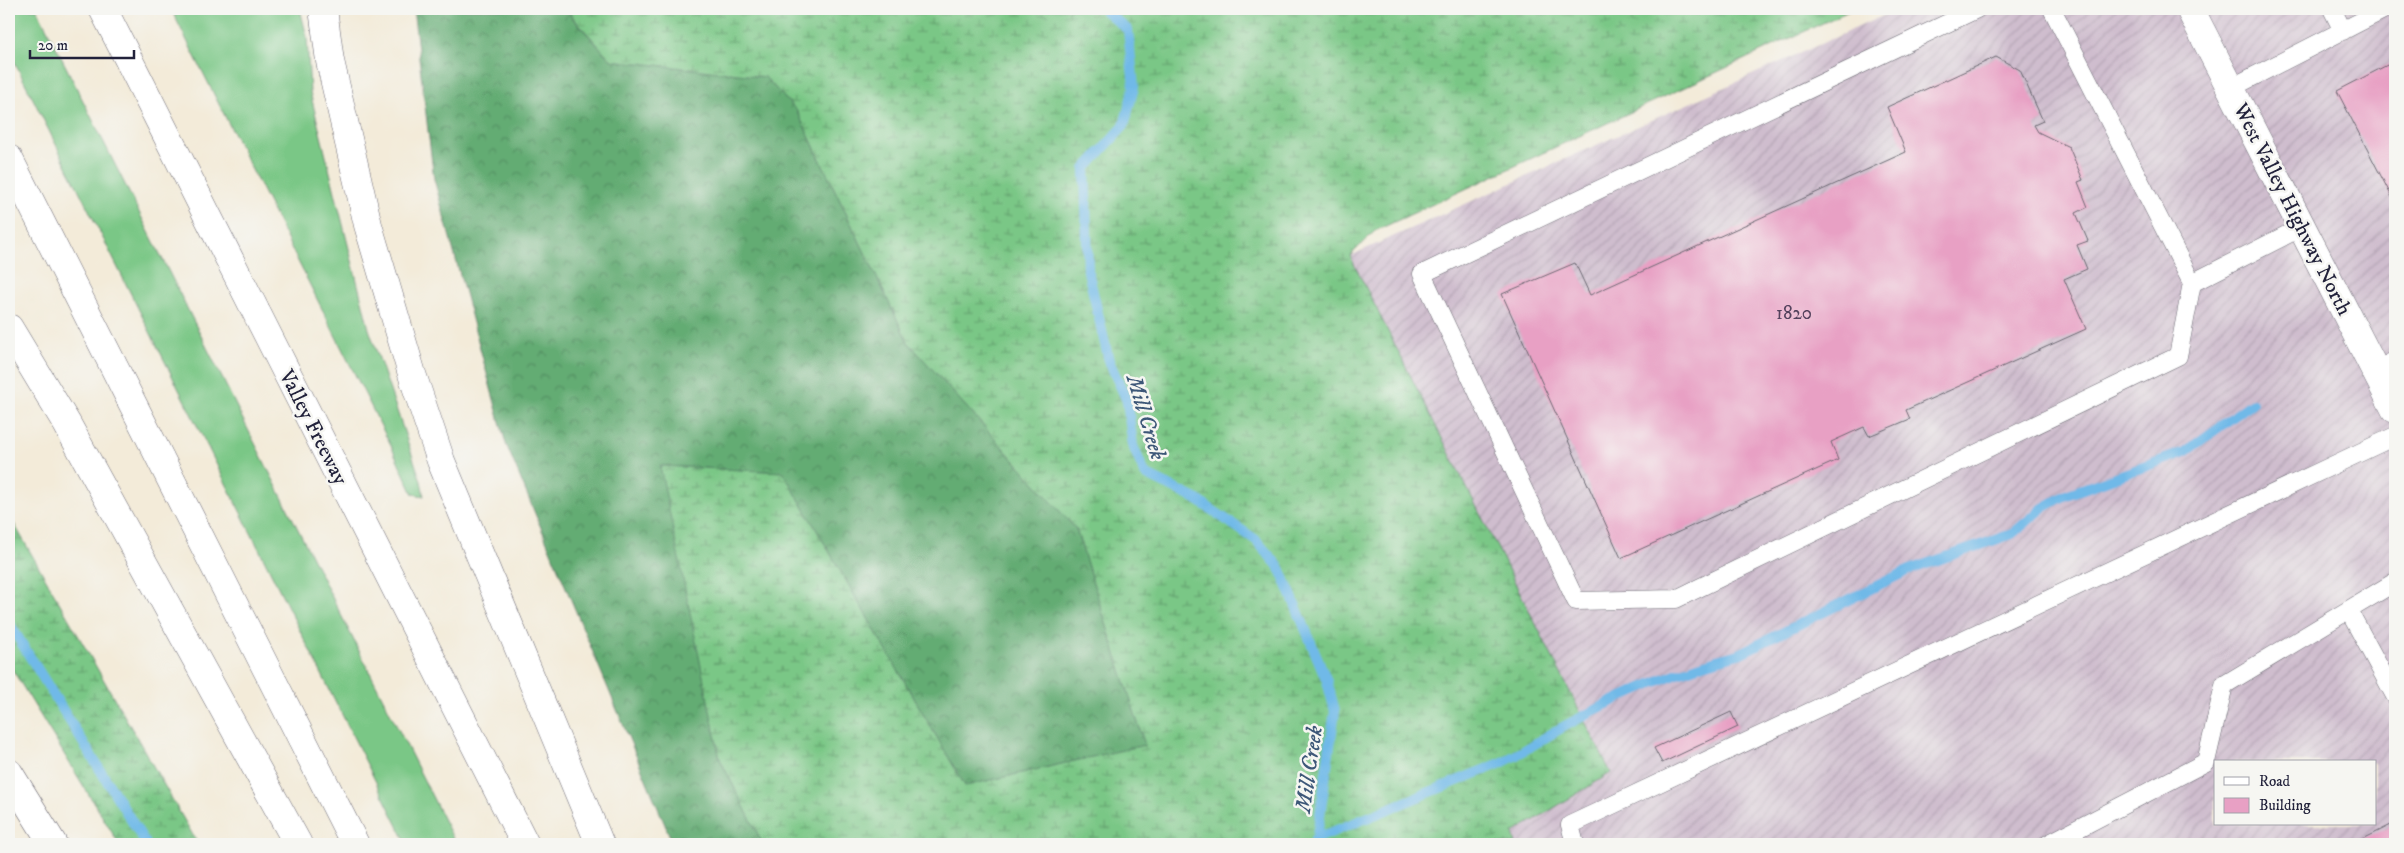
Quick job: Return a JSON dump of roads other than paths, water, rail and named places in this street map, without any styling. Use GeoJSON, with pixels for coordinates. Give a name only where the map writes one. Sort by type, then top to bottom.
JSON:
{"type":"FeatureCollection","features":[{"type":"Feature","properties":{"kind":"main road","name":"Valley Freeway"},"geometry":{"type":"LineString","coordinates":[[103,9],[525,844]]}},
{"type":"Feature","properties":{"kind":"main road"},"geometry":{"type":"LineString","coordinates":[[323,9],[330,61],[368,225],[412,374],[442,461],[600,844]]}},
{"type":"Feature","properties":{"kind":"main road","name":"West Valley Highway North"},"geometry":{"type":"LineString","coordinates":[[2190,9],[2302,227],[2387,371],[2395,409]]}},
{"type":"Feature","properties":{"kind":"main road"},"geometry":{"type":"LineString","coordinates":[[9,159],[355,844]]}},
{"type":"Feature","properties":{"kind":"main road"},"geometry":{"type":"LineString","coordinates":[[9,328],[67,424],[298,844]]}},
{"type":"Feature","properties":{"kind":"main road"},"geometry":{"type":"LineString","coordinates":[[9,773],[46,842]]}},
{"type":"Feature","properties":{"kind":"lane"},"geometry":{"type":"LineString","coordinates":[[1977,9],[1422,274],[1576,601],[1676,599],[2178,356],[2192,283],[2052,9]]}},
{"type":"Feature","properties":{"kind":"lane"},"geometry":{"type":"LineString","coordinates":[[2332,9],[2343,31]]}},
{"type":"Feature","properties":{"kind":"lane"},"geometry":{"type":"LineString","coordinates":[[2231,88],[2385,9]]}},
{"type":"Feature","properties":{"kind":"lane"},"geometry":{"type":"LineString","coordinates":[[2192,283],[2302,227]]}},
{"type":"Feature","properties":{"kind":"lane"},"geometry":{"type":"LineString","coordinates":[[1575,844],[1570,824],[2395,436]]}},
{"type":"Feature","properties":{"kind":"lane"},"geometry":{"type":"LineString","coordinates":[[2048,844],[2206,762],[2224,685],[2395,582]]}},
{"type":"Feature","properties":{"kind":"lane"},"geometry":{"type":"LineString","coordinates":[[2349,611],[2395,696]]}},
{"type":"Feature","properties":{"kind":"waterway","name":"Mill Creek"},"geometry":{"type":"LineString","coordinates":[[1103,9],[1128,30],[1134,87],[1124,126],[1085,169],[1088,271],[1109,361],[1127,401],[1133,446],[1145,474],[1196,499],[1256,540],[1280,568],[1327,681],[1335,711],[1316,843]]}},
{"type":"Feature","properties":{"kind":"waterway"},"geometry":{"type":"LineString","coordinates":[[1315,839],[1501,763],[1606,704],[1671,675],[1739,654],[1909,570],[2012,534],[2043,508],[2066,495],[2185,452],[2252,403]]}},
{"type":"Feature","properties":{"kind":"waterway"},"geometry":{"type":"LineString","coordinates":[[9,623],[146,844]]}}]}
